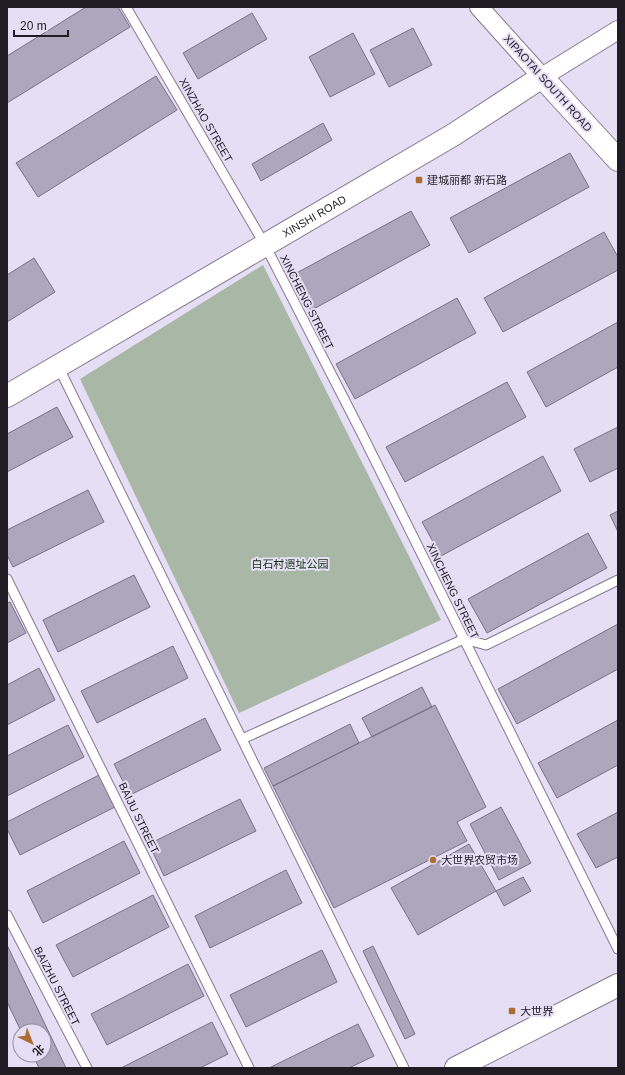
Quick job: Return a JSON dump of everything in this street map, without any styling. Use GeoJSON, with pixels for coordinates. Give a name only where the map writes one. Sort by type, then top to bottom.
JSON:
{"type":"FeatureCollection","features":[{"type":"Feature","properties":{"kind":"street","name":"XIPAOTAI SOUTH ROAD"},"geometry":{"type":"LineString","coordinates":[[479,7],[618,160]]}},
{"type":"Feature","properties":{"kind":"street","name":"XINSHI ROAD"},"geometry":{"type":"LineString","coordinates":[[7,396],[453,135],[618,30]]}},
{"type":"Feature","properties":{"kind":"street"},"geometry":{"type":"LineString","coordinates":[[456,1068],[618,985]]}},
{"type":"Feature","properties":{"kind":"lane","name":"XINZHAO STREET"},"geometry":{"type":"LineString","coordinates":[[126,7],[265,245]]}},
{"type":"Feature","properties":{"kind":"lane","name":"XINCHENG STREET"},"geometry":{"type":"LineString","coordinates":[[265,245],[362,434],[618,949]]}},
{"type":"Feature","properties":{"kind":"lane"},"geometry":{"type":"LineString","coordinates":[[58,366],[404,1068]]}},
{"type":"Feature","properties":{"kind":"lane","name":"BAIJU STREET"},"geometry":{"type":"LineString","coordinates":[[7,579],[249,1068]]}},
{"type":"Feature","properties":{"kind":"lane"},"geometry":{"type":"LineString","coordinates":[[242,739],[464,639],[486,644],[618,580]]}},
{"type":"Feature","properties":{"kind":"lane","name":"BAIZHU STREET"},"geometry":{"type":"LineString","coordinates":[[7,915],[87,1068]]}},
{"type":"Feature","properties":{"kind":"green space","name":"白石村遗址公园"},"geometry":{"type":"Polygon","coordinates":[[[263,265],[441,620],[239,713],[80,379],[263,265]]]}},
{"type":"Feature","properties":{"kind":"building"},"geometry":{"type":"Polygon","coordinates":[[[86,7],[118,7],[130,27],[7,103],[7,56],[86,7]]]}},
{"type":"Feature","properties":{"kind":"building"},"geometry":{"type":"Polygon","coordinates":[[[252,13],[267,39],[198,79],[183,53],[252,13]]]}},
{"type":"Feature","properties":{"kind":"building"},"geometry":{"type":"Polygon","coordinates":[[[413,28],[432,65],[389,87],[370,50],[413,28]]]}},
{"type":"Feature","properties":{"kind":"building"},"geometry":{"type":"Polygon","coordinates":[[[353,33],[375,74],[330,97],[309,57],[353,33]]]}},
{"type":"Feature","properties":{"kind":"building"},"geometry":{"type":"Polygon","coordinates":[[[156,76],[177,110],[38,197],[16,163],[156,76]]]}},
{"type":"Feature","properties":{"kind":"building"},"geometry":{"type":"Polygon","coordinates":[[[323,123],[332,140],[261,181],[252,164],[323,123]]]}},
{"type":"Feature","properties":{"kind":"building"},"geometry":{"type":"Polygon","coordinates":[[[570,153],[589,187],[469,253],[450,218],[570,153]]]}},
{"type":"Feature","properties":{"kind":"building"},"geometry":{"type":"Polygon","coordinates":[[[411,211],[430,245],[310,311],[291,276],[411,211]]]}},
{"type":"Feature","properties":{"kind":"building"},"geometry":{"type":"Polygon","coordinates":[[[604,232],[618,257],[618,270],[503,332],[484,298],[604,232]]]}},
{"type":"Feature","properties":{"kind":"building"},"geometry":{"type":"Polygon","coordinates":[[[34,258],[55,292],[7,322],[7,275],[34,258]]]}},
{"type":"Feature","properties":{"kind":"building"},"geometry":{"type":"Polygon","coordinates":[[[457,298],[476,333],[355,399],[336,364],[457,298]]]}},
{"type":"Feature","properties":{"kind":"building"},"geometry":{"type":"Polygon","coordinates":[[[618,322],[618,367],[546,407],[527,372],[618,322]]]}},
{"type":"Feature","properties":{"kind":"building"},"geometry":{"type":"Polygon","coordinates":[[[507,382],[526,417],[405,482],[386,447],[507,382]]]}},
{"type":"Feature","properties":{"kind":"building"},"geometry":{"type":"Polygon","coordinates":[[[57,407],[73,437],[7,472],[7,434],[57,407]]]}},
{"type":"Feature","properties":{"kind":"building"},"geometry":{"type":"Polygon","coordinates":[[[618,427],[618,468],[590,482],[574,449],[618,427]]]}},
{"type":"Feature","properties":{"kind":"building"},"geometry":{"type":"Polygon","coordinates":[[[543,456],[561,491],[441,556],[422,522],[543,456]]]}},
{"type":"Feature","properties":{"kind":"building"},"geometry":{"type":"Polygon","coordinates":[[[88,490],[104,522],[13,567],[7,555],[7,530],[88,490]]]}},
{"type":"Feature","properties":{"kind":"building"},"geometry":{"type":"Polygon","coordinates":[[[618,511],[618,532],[610,515],[618,511]]]}},
{"type":"Feature","properties":{"kind":"building"},"geometry":{"type":"Polygon","coordinates":[[[588,533],[607,568],[487,633],[468,599],[588,533]]]}},
{"type":"Feature","properties":{"kind":"building"},"geometry":{"type":"Polygon","coordinates":[[[134,575],[150,607],[58,652],[43,620],[134,575]]]}},
{"type":"Feature","properties":{"kind":"building"},"geometry":{"type":"Polygon","coordinates":[[[10,602],[26,633],[7,643],[7,603],[10,602]]]}},
{"type":"Feature","properties":{"kind":"building"},"geometry":{"type":"Polygon","coordinates":[[[618,624],[618,669],[517,724],[498,689],[618,624]]]}},
{"type":"Feature","properties":{"kind":"building"},"geometry":{"type":"Polygon","coordinates":[[[173,646],[188,678],[97,723],[81,691],[173,646]]]}},
{"type":"Feature","properties":{"kind":"building"},"geometry":{"type":"Polygon","coordinates":[[[39,668],[55,700],[7,725],[7,685],[39,668]]]}},
{"type":"Feature","properties":{"kind":"building"},"geometry":{"type":"Polygon","coordinates":[[[422,687],[432,707],[372,737],[362,718],[422,687]]]}},
{"type":"Feature","properties":{"kind":"building"},"geometry":{"type":"Polygon","coordinates":[[[435,705],[486,807],[457,822],[467,841],[334,908],[273,786],[435,705]]]}},
{"type":"Feature","properties":{"kind":"building"},"geometry":{"type":"Polygon","coordinates":[[[205,718],[221,750],[130,795],[114,764],[205,718]]]}},
{"type":"Feature","properties":{"kind":"building"},"geometry":{"type":"Polygon","coordinates":[[[618,720],[618,765],[557,798],[538,763],[618,720]]]}},
{"type":"Feature","properties":{"kind":"building"},"geometry":{"type":"Polygon","coordinates":[[[350,724],[359,743],[273,786],[264,768],[350,724]]]}},
{"type":"Feature","properties":{"kind":"building"},"geometry":{"type":"Polygon","coordinates":[[[68,725],[84,757],[7,796],[7,756],[68,725]]]}},
{"type":"Feature","properties":{"kind":"building"},"geometry":{"type":"Polygon","coordinates":[[[101,774],[117,806],[20,855],[7,829],[7,822],[101,774]]]}},
{"type":"Feature","properties":{"kind":"building"},"geometry":{"type":"Polygon","coordinates":[[[240,799],[256,831],[164,876],[149,844],[240,799]]]}},
{"type":"Feature","properties":{"kind":"building"},"geometry":{"type":"Polygon","coordinates":[[[501,807],[531,863],[499,880],[470,824],[501,807]]]}},
{"type":"Feature","properties":{"kind":"building"},"geometry":{"type":"Polygon","coordinates":[[[618,812],[618,857],[596,868],[577,834],[618,812]]]}},
{"type":"Feature","properties":{"kind":"building"},"geometry":{"type":"Polygon","coordinates":[[[124,841],[140,873],[43,923],[27,891],[124,841]]]}},
{"type":"Feature","properties":{"kind":"building"},"geometry":{"type":"Polygon","coordinates":[[[469,844],[496,891],[418,935],[391,888],[469,844]]]}},
{"type":"Feature","properties":{"kind":"building"},"geometry":{"type":"Polygon","coordinates":[[[286,870],[302,903],[210,948],[195,916],[286,870]]]}},
{"type":"Feature","properties":{"kind":"building"},"geometry":{"type":"Polygon","coordinates":[[[523,877],[531,891],[504,906],[496,891],[523,877]]]}},
{"type":"Feature","properties":{"kind":"building"},"geometry":{"type":"Polygon","coordinates":[[[153,895],[169,927],[73,977],[56,945],[153,895]]]}},
{"type":"Feature","properties":{"kind":"building"},"geometry":{"type":"Polygon","coordinates":[[[7,945],[44,1023],[17,1023],[7,1002],[7,945]]]}},
{"type":"Feature","properties":{"kind":"building"},"geometry":{"type":"Polygon","coordinates":[[[373,946],[415,1034],[405,1039],[363,951],[373,946]]]}},
{"type":"Feature","properties":{"kind":"building"},"geometry":{"type":"Polygon","coordinates":[[[322,950],[337,982],[246,1027],[230,995],[322,950]]]}},
{"type":"Feature","properties":{"kind":"building"},"geometry":{"type":"Polygon","coordinates":[[[188,964],[204,996],[107,1045],[91,1014],[188,964]]]}},
{"type":"Feature","properties":{"kind":"building"},"geometry":{"type":"Polygon","coordinates":[[[212,1022],[228,1054],[200,1068],[121,1068],[212,1022]]]}},
{"type":"Feature","properties":{"kind":"building"},"geometry":{"type":"Polygon","coordinates":[[[358,1024],[374,1056],[349,1068],[269,1068],[358,1024]]]}},
{"type":"Feature","properties":{"kind":"building"},"geometry":{"type":"Polygon","coordinates":[[[52,1039],[66,1068],[39,1068],[37,1063],[52,1063],[52,1039]]]}},
{"type":"Feature","properties":{"kind":"place","name":"建城丽都 新石路"},"geometry":{"type":"Point","coordinates":[419,180]}},
{"type":"Feature","properties":{"kind":"place","name":"大世界农贸市场"},"geometry":{"type":"Point","coordinates":[433,860]}},
{"type":"Feature","properties":{"kind":"place","name":"大世界"},"geometry":{"type":"Point","coordinates":[512,1011]}}]}
